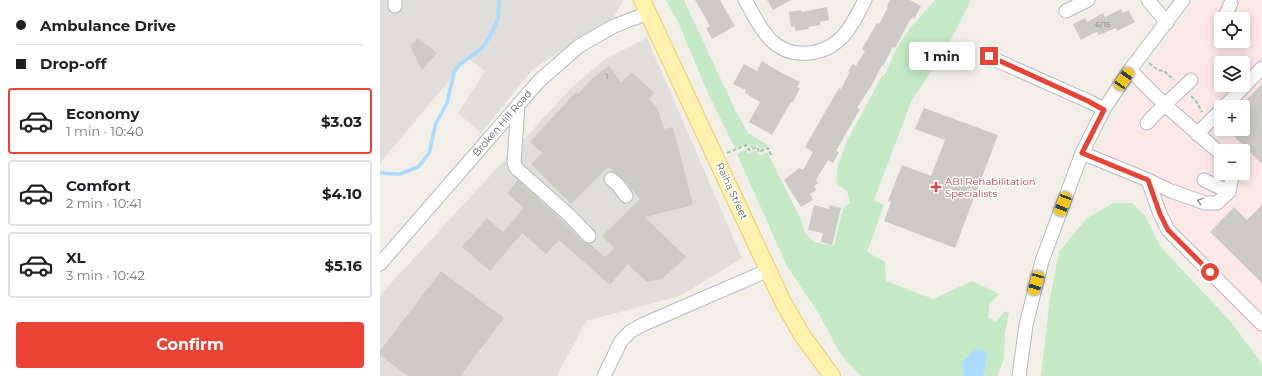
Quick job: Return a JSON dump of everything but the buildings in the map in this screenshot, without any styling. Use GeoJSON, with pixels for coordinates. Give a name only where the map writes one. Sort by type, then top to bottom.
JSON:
{"type":"FeatureCollection","features":[{"type":"Feature","properties":{"kind":"main road","name":"Raiha Street"},"geometry":{"type":"LineString","coordinates":[[645,7],[717,158],[783,302],[802,335],[832,376]]}},
{"type":"Feature","properties":{"kind":"street"},"geometry":{"type":"LineString","coordinates":[[745,0],[762,30],[770,40],[779,47],[803,53],[824,50],[840,40],[865,0]]}},
{"type":"Feature","properties":{"kind":"street"},"geometry":{"type":"LineString","coordinates":[[1066,11],[1088,0]]}},
{"type":"Feature","properties":{"kind":"street"},"geometry":{"type":"LineString","coordinates":[[1148,0],[1167,23]]}},
{"type":"Feature","properties":{"kind":"street"},"geometry":{"type":"LineString","coordinates":[[1019,376],[1027,320],[1042,261],[1082,153],[1104,110],[1130,70],[1184,0]]}},
{"type":"Feature","properties":{"kind":"street"},"geometry":{"type":"LineString","coordinates":[[1227,12],[1231,3]]}},
{"type":"Feature","properties":{"kind":"street","name":"Broken Hill Road"},"geometry":{"type":"LineString","coordinates":[[380,264],[539,81],[579,46],[645,7]]}},
{"type":"Feature","properties":{"kind":"street"},"geometry":{"type":"LineString","coordinates":[[989,56],[1088,101],[1104,110]]}},
{"type":"Feature","properties":{"kind":"street"},"geometry":{"type":"LineString","coordinates":[[1228,100],[1250,75],[1262,68]]}},
{"type":"Feature","properties":{"kind":"street"},"geometry":{"type":"LineString","coordinates":[[1130,70],[1165,105],[1214,147]]}},
{"type":"Feature","properties":{"kind":"street"},"geometry":{"type":"LineString","coordinates":[[1147,123],[1159,110],[1189,86]]}},
{"type":"Feature","properties":{"kind":"street"},"geometry":{"type":"LineString","coordinates":[[518,105],[514,162],[516,168],[569,214],[588,236]]}},
{"type":"Feature","properties":{"kind":"street"},"geometry":{"type":"LineString","coordinates":[[1197,134],[1214,116]]}},
{"type":"Feature","properties":{"kind":"street"},"geometry":{"type":"LineString","coordinates":[[1082,153],[1205,204],[1217,203],[1229,192],[1232,180]]}},
{"type":"Feature","properties":{"kind":"street"},"geometry":{"type":"LineString","coordinates":[[611,179],[626,196]]}},
{"type":"Feature","properties":{"kind":"street"},"geometry":{"type":"LineString","coordinates":[[1148,180],[1160,214],[1168,230],[1262,324]]}},
{"type":"Feature","properties":{"kind":"street"},"geometry":{"type":"LineString","coordinates":[[1204,180],[1229,192]]}},
{"type":"Feature","properties":{"kind":"street"},"geometry":{"type":"LineString","coordinates":[[604,376],[621,341],[631,331],[769,270]]}},
{"type":"Feature","properties":{"kind":"path"},"geometry":{"type":"LineString","coordinates":[[1141,56],[1158,70],[1164,71],[1174,81]]}},
{"type":"Feature","properties":{"kind":"path"},"geometry":{"type":"LineString","coordinates":[[1189,86],[1200,110],[1211,120]]}},
{"type":"Feature","properties":{"kind":"path"},"geometry":{"type":"LineString","coordinates":[[740,148],[746,145],[749,150],[757,147],[759,152],[768,148],[772,157]]}},
{"type":"Feature","properties":{"kind":"shaded area"},"geometry":{"type":"Polygon","coordinates":[[[380,0],[624,0],[613,18],[533,69],[481,133],[458,113],[485,71],[468,58],[380,163],[380,0]]]}},
{"type":"Feature","properties":{"kind":"shaded area"},"geometry":{"type":"Polygon","coordinates":[[[1197,0],[1262,0],[1262,343],[1164,237],[1137,183],[1095,165],[1130,91],[1197,0]]]}},
{"type":"Feature","properties":{"kind":"shaded area"},"geometry":{"type":"Polygon","coordinates":[[[647,38],[742,258],[680,296],[586,321],[557,376],[380,376],[380,295],[571,88],[605,59],[647,38]]]}},
{"type":"Feature","properties":{"kind":"green space"},"geometry":{"type":"Polygon","coordinates":[[[666,0],[684,0],[736,112],[748,133],[769,146],[760,150],[758,145],[750,148],[747,143],[735,148],[707,91],[679,24],[666,0]]]}},
{"type":"Feature","properties":{"kind":"green space"},"geometry":{"type":"Polygon","coordinates":[[[935,0],[971,0],[947,47],[911,102],[874,200],[884,205],[867,252],[885,262],[886,281],[933,299],[972,281],[999,294],[989,305],[988,318],[996,322],[1005,311],[1009,313],[1005,333],[1004,359],[997,376],[984,376],[987,356],[963,367],[964,374],[961,376],[861,376],[842,356],[817,311],[787,266],[737,154],[746,149],[748,154],[756,150],[759,156],[767,152],[801,220],[805,233],[814,242],[834,246],[843,208],[850,203],[847,191],[836,183],[838,165],[847,141],[882,76],[884,76],[897,48],[911,27],[935,0]]]}},
{"type":"Feature","properties":{"kind":"green space"},"geometry":{"type":"Polygon","coordinates":[[[1114,203],[1132,203],[1145,215],[1160,246],[1231,322],[1262,364],[1262,376],[1041,376],[1050,298],[1059,252],[1087,218],[1114,203]]]}},
{"type":"Feature","properties":{"kind":"water"},"geometry":{"type":"Polygon","coordinates":[[[976,349],[985,351],[987,356],[984,376],[961,376],[964,374],[962,364],[965,359],[976,349]]]}},
{"type":"Feature","properties":{"kind":"waterway"},"geometry":{"type":"LineString","coordinates":[[380,173],[400,174],[418,167],[429,153],[436,123],[447,103],[454,72],[458,66],[482,48],[491,35],[498,19],[499,0]]}},
{"type":"Feature","properties":{"kind":"place","name":"ABI Rehabilitation Specialists"},"geometry":{"type":"Point","coordinates":[936,187]}},
{"type":"Feature","properties":{"kind":"route"},"geometry":{"type":"LineString","coordinates":[[989,56],[1088,101],[1104,110],[1082,153],[1148,180],[1160,214],[1168,230],[1210,272]]}}]}
